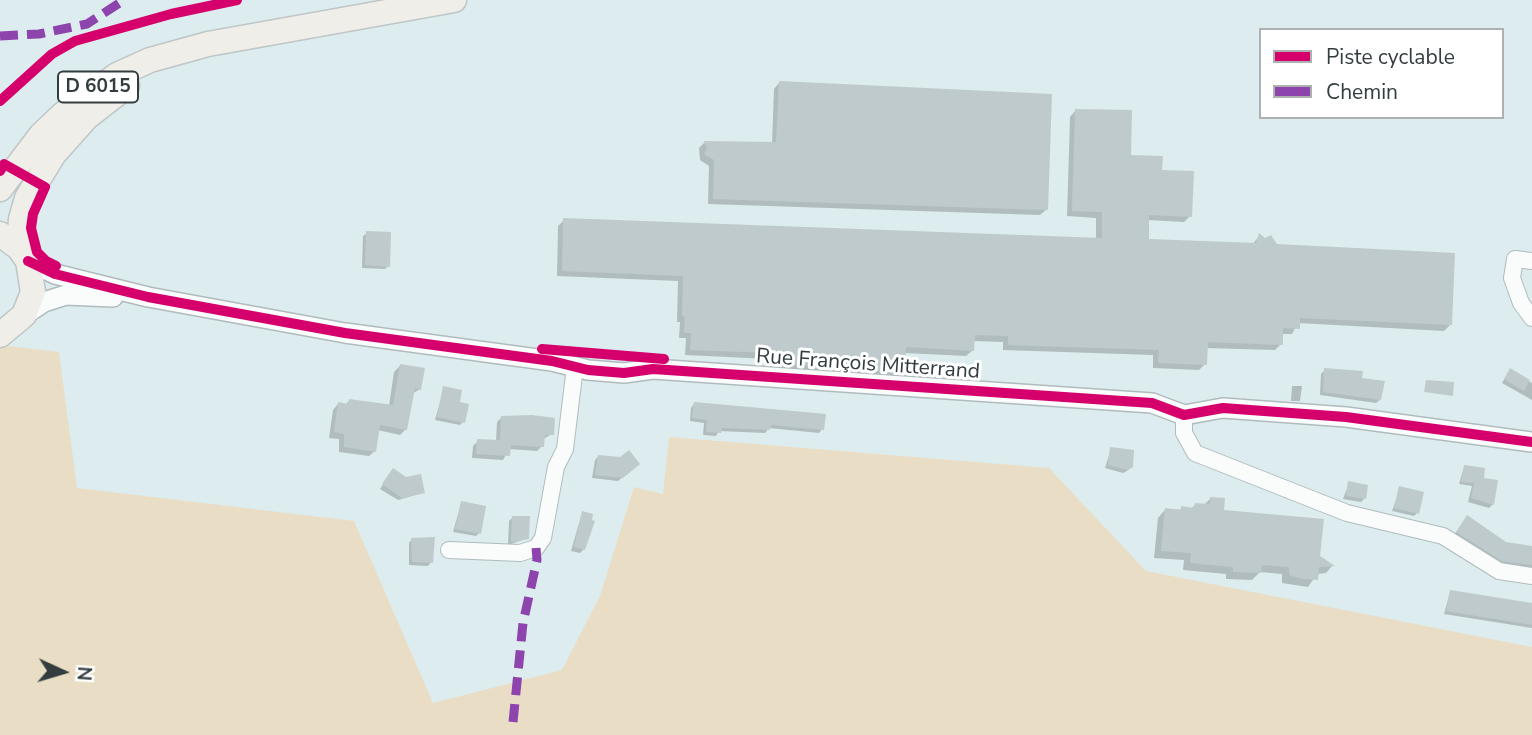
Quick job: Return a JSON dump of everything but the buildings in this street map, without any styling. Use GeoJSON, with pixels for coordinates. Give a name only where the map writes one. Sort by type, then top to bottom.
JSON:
{"type":"FeatureCollection","features":[{"type":"Feature","properties":{"kind":"main road","name":"D 6015"},"geometry":{"type":"LineString","coordinates":[[0,189],[41,135],[86,95],[117,75],[150,60],[208,44],[454,0]]}},
{"type":"Feature","properties":{"kind":"main road","name":"D 6015"},"geometry":{"type":"LineString","coordinates":[[16,248],[27,198],[54,154],[87,117],[122,89],[208,44]]}},
{"type":"Feature","properties":{"kind":"main road"},"geometry":{"type":"LineString","coordinates":[[0,335],[24,315],[33,292],[16,248]]}},
{"type":"Feature","properties":{"kind":"street"},"geometry":{"type":"LineString","coordinates":[[16,248],[55,274],[148,297]]}},
{"type":"Feature","properties":{"kind":"street"},"geometry":{"type":"LineString","coordinates":[[1532,261],[1515,260],[1514,289],[1532,318]]}},
{"type":"Feature","properties":{"kind":"street"},"geometry":{"type":"LineString","coordinates":[[24,315],[44,302],[65,295],[148,297]]}},
{"type":"Feature","properties":{"kind":"street","name":"Rue François Mitterrand"},"geometry":{"type":"LineString","coordinates":[[148,297],[333,331],[609,372],[653,369],[1152,403],[1184,415]]}},
{"type":"Feature","properties":{"kind":"street"},"geometry":{"type":"LineString","coordinates":[[449,550],[520,553],[536,548],[543,538],[556,467],[565,449],[575,367]]}},
{"type":"Feature","properties":{"kind":"street"},"geometry":{"type":"LineString","coordinates":[[1532,442],[1346,416],[1212,408],[1184,415],[1184,433],[1195,453],[1347,513],[1443,536],[1499,571],[1532,576]]}},
{"type":"Feature","properties":{"kind":"shaded area"},"geometry":{"type":"Polygon","coordinates":[[[0,345],[59,352],[77,488],[354,521],[433,703],[562,670],[600,596],[634,487],[663,494],[669,437],[1049,468],[1146,571],[1532,647],[1532,735],[0,735],[0,345]]]}},
{"type":"Feature","properties":{"kind":"marked path"},"geometry":{"type":"LineString","coordinates":[[0,36],[39,34],[87,24],[124,0]]}},
{"type":"Feature","properties":{"kind":"marked path"},"geometry":{"type":"LineString","coordinates":[[513,722],[523,623],[537,560],[536,548]]}},
{"type":"Feature","properties":{"kind":"cycle path"},"geometry":{"type":"LineString","coordinates":[[0,101],[52,54],[75,41],[171,14],[237,0]]}},
{"type":"Feature","properties":{"kind":"cycle path"},"geometry":{"type":"LineString","coordinates":[[0,171],[4,164],[45,187],[33,214],[31,228],[37,252],[56,266]]}},
{"type":"Feature","properties":{"kind":"cycle path"},"geometry":{"type":"LineString","coordinates":[[28,261],[55,274],[148,297],[345,333],[552,361],[588,370],[624,373],[653,369],[1152,403],[1184,415],[1223,408],[1346,417],[1532,442]]}},
{"type":"Feature","properties":{"kind":"cycle path"},"geometry":{"type":"LineString","coordinates":[[542,349],[664,359]]}}]}
